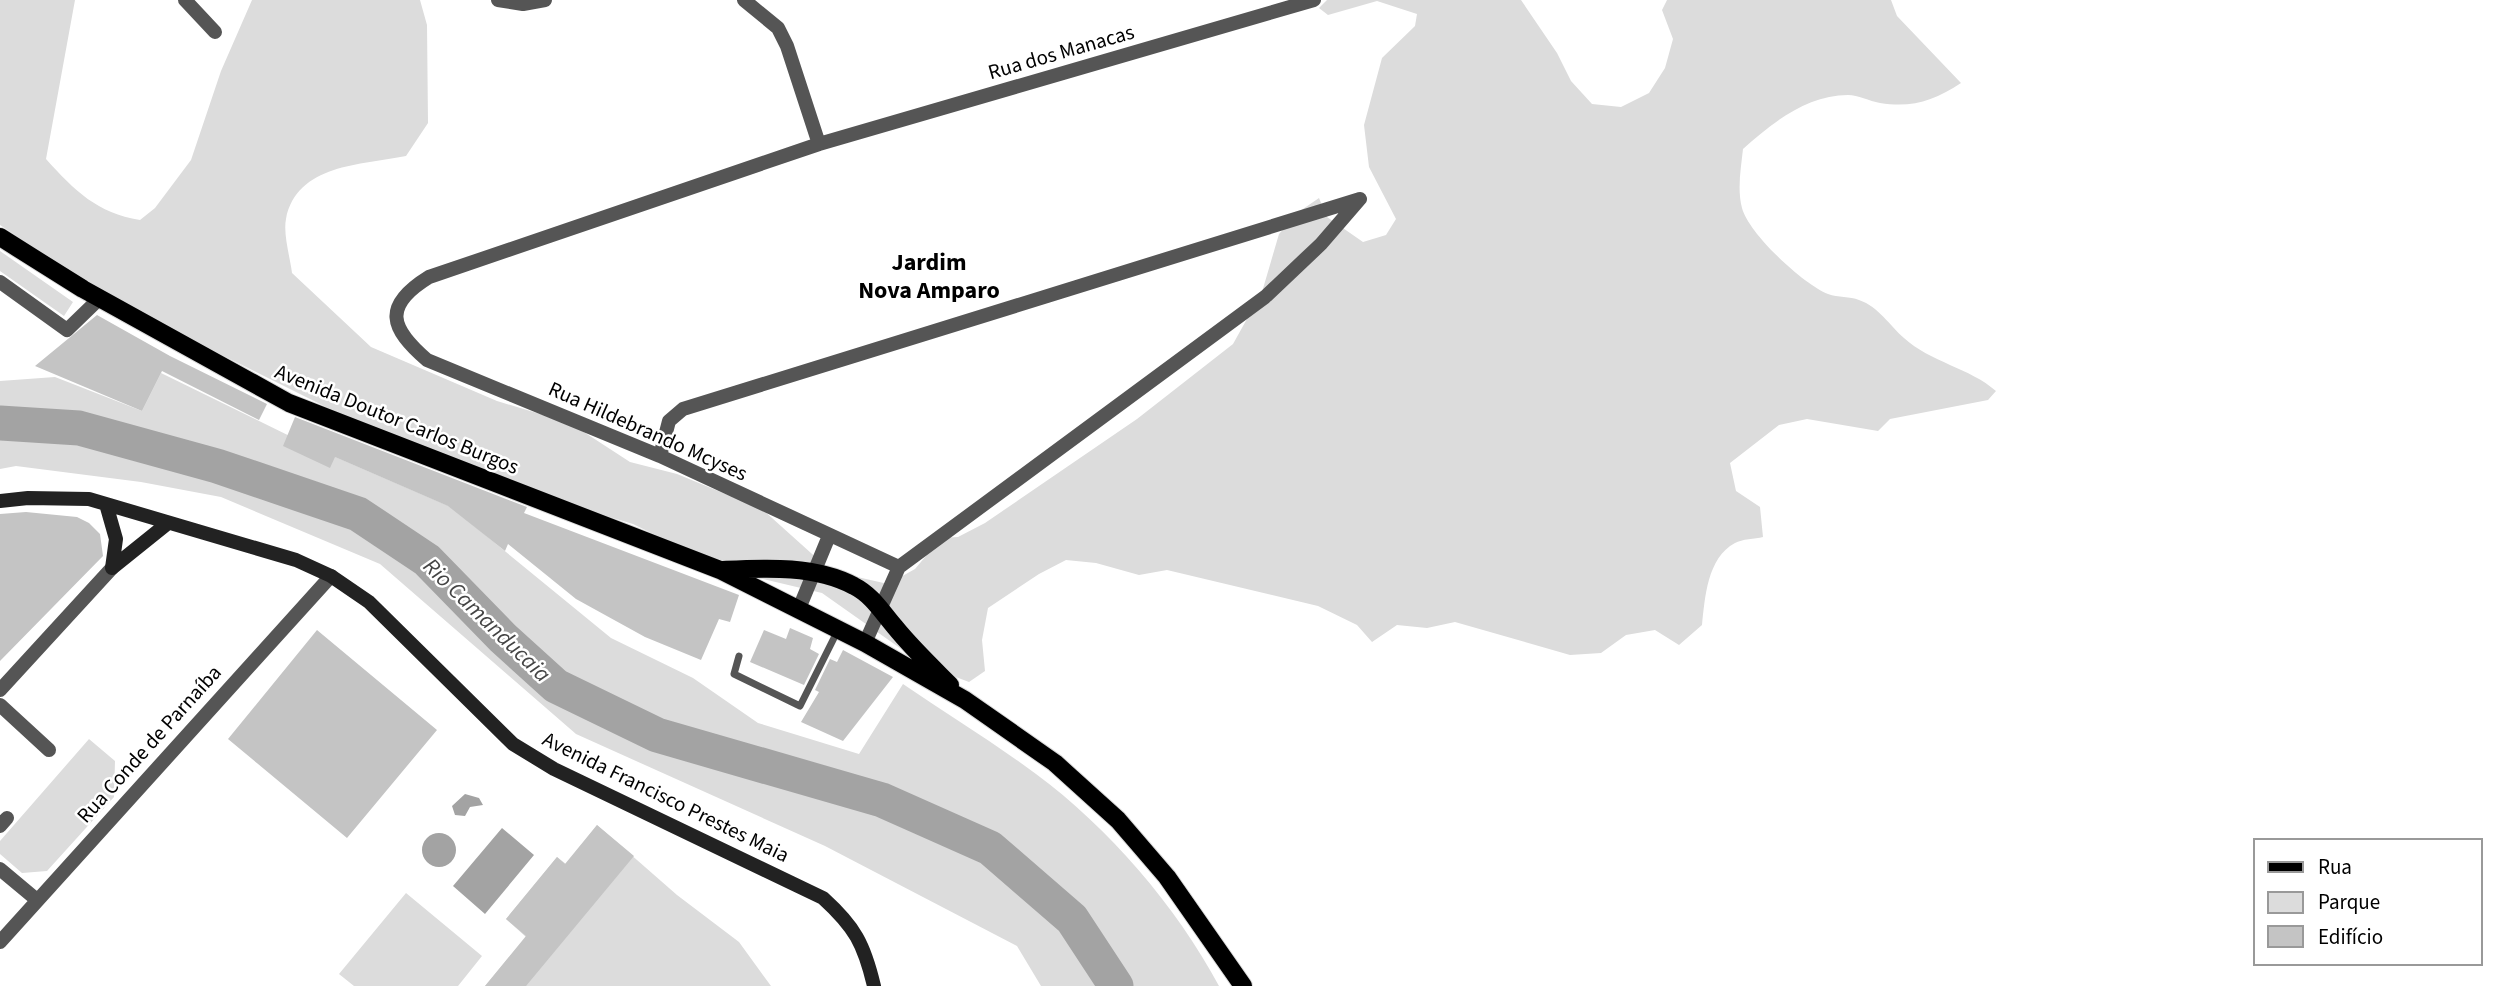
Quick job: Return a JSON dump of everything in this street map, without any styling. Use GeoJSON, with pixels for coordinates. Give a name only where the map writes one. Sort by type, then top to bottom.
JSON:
{"type":"FeatureCollection","features":[{"type":"Feature","properties":{"kind":"main road","name":"Avenida Doutor Carlos Burgos"},"geometry":{"type":"LineString","coordinates":[[0,237],[100,298],[289,403],[720,570],[865,643],[965,700],[1055,763],[1118,820],[1167,877],[1243,986]]}},
{"type":"Feature","properties":{"kind":"main road","name":"Avenida Doutor Carlos Burgos"},"geometry":{"type":"LineString","coordinates":[[720,570],[772,568],[813,573],[856,586],[881,608],[902,636],[965,700]]}},
{"type":"Feature","properties":{"kind":"street"},"geometry":{"type":"LineString","coordinates":[[185,0],[215,32]]}},
{"type":"Feature","properties":{"kind":"street"},"geometry":{"type":"LineString","coordinates":[[498,0],[523,4],[545,0]]}},
{"type":"Feature","properties":{"kind":"street"},"geometry":{"type":"LineString","coordinates":[[744,0],[778,28],[787,46],[819,144]]}},
{"type":"Feature","properties":{"kind":"street","name":"Rua dos Manacas"},"geometry":{"type":"LineString","coordinates":[[396,318],[405,292],[429,277],[819,144],[1293,3],[1314,0]]}},
{"type":"Feature","properties":{"kind":"street"},"geometry":{"type":"LineString","coordinates":[[660,456],[669,421],[683,409],[1360,199],[1321,244],[1265,298],[899,567],[865,643]]}},
{"type":"Feature","properties":{"kind":"street"},"geometry":{"type":"LineString","coordinates":[[0,282],[67,330],[100,298]]}},
{"type":"Feature","properties":{"kind":"street","name":"Rua Hildebrando Mcyses"},"geometry":{"type":"LineString","coordinates":[[396,318],[402,338],[427,360],[660,456],[899,567]]}},
{"type":"Feature","properties":{"kind":"street","name":"Avenida Francisco Prestes Maia"},"geometry":{"type":"LineString","coordinates":[[0,501],[28,498],[89,499],[296,560],[331,576],[369,602],[513,744],[554,769],[823,898],[849,921],[864,947],[874,986]]}},
{"type":"Feature","properties":{"kind":"street"},"geometry":{"type":"LineString","coordinates":[[106,504],[116,539],[112,568]]}},
{"type":"Feature","properties":{"kind":"street"},"geometry":{"type":"LineString","coordinates":[[0,691],[112,568],[169,523]]}},
{"type":"Feature","properties":{"kind":"street"},"geometry":{"type":"LineString","coordinates":[[798,611],[829,536]]}},
{"type":"Feature","properties":{"kind":"street","name":"Rua Conde de Parnaíba"},"geometry":{"type":"LineString","coordinates":[[0,942],[331,576]]}},
{"type":"Feature","properties":{"kind":"street"},"geometry":{"type":"LineString","coordinates":[[0,705],[49,750]]}},
{"type":"Feature","properties":{"kind":"street"},"geometry":{"type":"LineString","coordinates":[[0,869],[37,900]]}},
{"type":"Feature","properties":{"kind":"lane"},"geometry":{"type":"LineString","coordinates":[[739,656],[734,674],[800,706],[838,630]]}},
{"type":"Feature","properties":{"kind":"green space"},"geometry":{"type":"Polygon","coordinates":[[[0,0],[75,0],[46,159],[88,199],[111,212],[140,220],[155,208],[191,160],[221,71],[252,0],[420,0],[427,25],[428,123],[406,156],[333,170],[303,187],[292,201],[285,225],[292,273],[371,347],[497,401],[570,423],[630,462],[677,474],[762,509],[831,571],[888,584],[915,569],[941,538],[958,537],[985,523],[1137,419],[1233,344],[1262,292],[1279,234],[1300,211],[1319,198],[1327,217],[1363,242],[1386,235],[1396,219],[1369,167],[1364,125],[1382,58],[1415,26],[1417,14],[1377,1],[1328,15],[1319,8],[1327,0],[1521,0],[1557,53],[1571,81],[1592,104],[1621,107],[1649,93],[1665,68],[1673,39],[1662,10],[1667,0],[1891,0],[1897,16],[1961,83],[1932,99],[1913,104],[1880,103],[1848,95],[1818,100],[1791,112],[1743,149],[1740,186],[1742,208],[1766,244],[1805,280],[1828,294],[1866,303],[1914,346],[1974,376],[1996,391],[1988,400],[1890,419],[1878,431],[1807,419],[1779,425],[1730,463],[1736,491],[1760,507],[1763,537],[1735,543],[1718,558],[1709,580],[1702,625],[1679,645],[1655,630],[1626,635],[1601,653],[1570,655],[1455,622],[1427,628],[1397,625],[1372,642],[1357,625],[1318,606],[1167,570],[1139,575],[1096,563],[1066,560],[1039,574],[988,608],[982,640],[985,671],[969,682],[924,665],[822,593],[726,570],[633,524],[452,470],[118,303],[0,225],[0,0]]]}},
{"type":"Feature","properties":{"kind":"green space"},"geometry":{"type":"Polygon","coordinates":[[[0,251],[73,302],[64,316],[0,271],[0,251]]]}},
{"type":"Feature","properties":{"kind":"green space"},"geometry":{"type":"Polygon","coordinates":[[[161,373],[310,446],[451,507],[611,638],[693,678],[758,723],[859,754],[903,684],[1020,762],[1089,818],[1162,898],[1219,986],[1041,986],[1017,946],[825,846],[576,734],[380,564],[221,497],[141,482],[16,466],[0,469],[0,381],[55,377],[142,411],[161,373]]]}},
{"type":"Feature","properties":{"kind":"green space"},"geometry":{"type":"Polygon","coordinates":[[[89,739],[115,761],[114,797],[47,871],[22,873],[0,854],[0,841],[89,739]]]}},
{"type":"Feature","properties":{"kind":"green space"},"geometry":{"type":"Polygon","coordinates":[[[597,825],[677,895],[739,942],[771,986],[485,986],[526,937],[506,919],[557,857],[566,864],[597,825]]]}},
{"type":"Feature","properties":{"kind":"green space"},"geometry":{"type":"Polygon","coordinates":[[[406,893],[482,956],[458,986],[354,986],[339,974],[406,893]]]}},
{"type":"Feature","properties":{"kind":"shaded area"},"geometry":{"type":"Polygon","coordinates":[[[465,794],[479,798],[483,805],[470,807],[465,816],[455,815],[452,806],[465,794]]]}},
{"type":"Feature","properties":{"kind":"shaded area"},"geometry":{"type":"Polygon","coordinates":[[[502,828],[534,855],[485,914],[453,886],[502,828]]]}},
{"type":"Feature","properties":{"kind":"shaded area"},"geometry":{"type":"Polygon","coordinates":[[[439,833],[451,838],[456,850],[451,862],[439,867],[427,862],[422,850],[427,838],[439,833]]]}},
{"type":"Feature","properties":{"kind":"building"},"geometry":{"type":"Polygon","coordinates":[[[97,315],[170,356],[267,404],[259,420],[162,371],[142,411],[35,366],[97,315]]]}},
{"type":"Feature","properties":{"kind":"building"},"geometry":{"type":"Polygon","coordinates":[[[295,417],[527,507],[524,513],[739,595],[730,622],[719,619],[701,660],[645,637],[576,599],[508,544],[505,551],[448,506],[335,457],[330,468],[283,446],[295,417]]]}},
{"type":"Feature","properties":{"kind":"building"},"geometry":{"type":"Polygon","coordinates":[[[26,512],[77,517],[89,523],[100,534],[103,556],[0,661],[0,514],[26,512]]]}},
{"type":"Feature","properties":{"kind":"building"},"geometry":{"type":"Polygon","coordinates":[[[790,628],[813,638],[810,649],[819,654],[804,685],[750,662],[764,630],[786,639],[790,628]]]}},
{"type":"Feature","properties":{"kind":"building"},"geometry":{"type":"Polygon","coordinates":[[[317,630],[437,730],[347,838],[228,739],[317,630]]]}},
{"type":"Feature","properties":{"kind":"building"},"geometry":{"type":"Polygon","coordinates":[[[843,650],[893,677],[843,741],[801,722],[819,692],[815,690],[830,659],[837,662],[843,650]]]}},
{"type":"Feature","properties":{"kind":"building"},"geometry":{"type":"Polygon","coordinates":[[[597,825],[634,856],[526,986],[485,986],[526,936],[506,919],[557,857],[565,864],[597,825]]]}},
{"type":"Feature","properties":{"kind":"waterway","name":"Rio Camanducaia"},"geometry":{"type":"LineString","coordinates":[[0,423],[79,428],[217,466],[358,514],[427,560],[503,638],[556,686],[657,735],[882,800],[990,848],[1072,919],[1116,986]]}},
{"type":"Feature","properties":{"kind":"district","name":"Jardim Nova Amparo"},"geometry":{"type":"Point","coordinates":[929,276]}}]}
